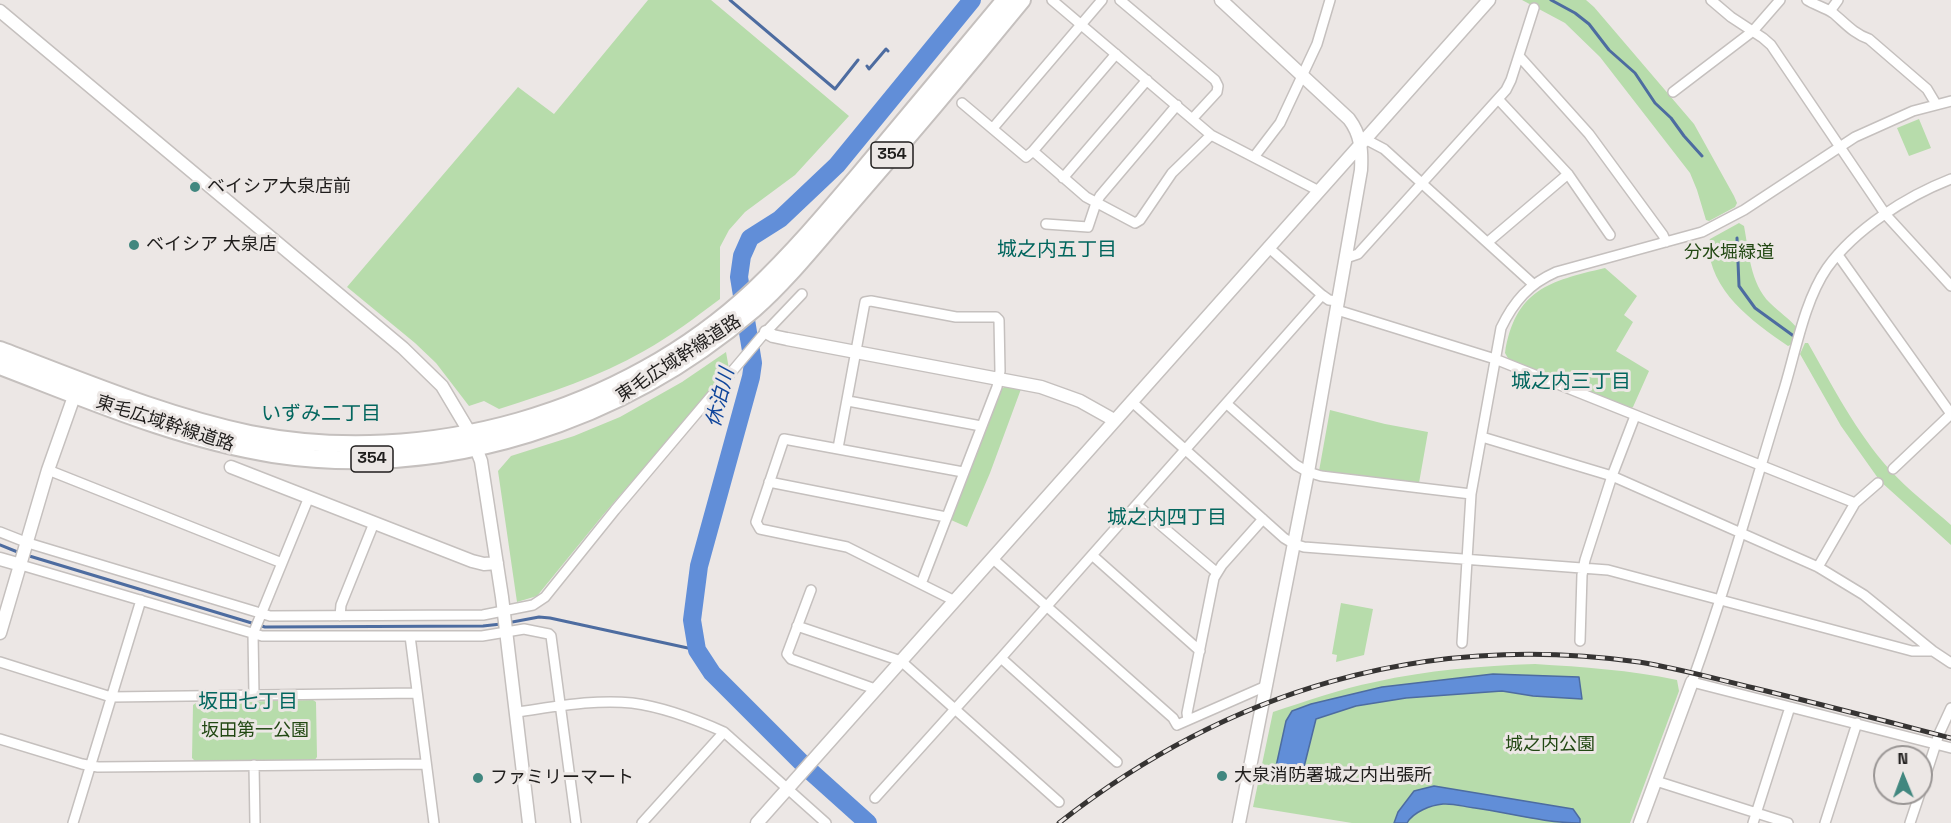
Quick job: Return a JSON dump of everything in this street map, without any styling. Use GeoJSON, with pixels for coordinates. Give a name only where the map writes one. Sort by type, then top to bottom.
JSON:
{"type":"FeatureCollection","features":[{"type":"Feature","properties":{"kind":"highway","name":"東毛広域幹線道路"},"geometry":{"type":"LineString","coordinates":[[755,298],[1005,0]]}},
{"type":"Feature","properties":{"kind":"highway","name":"東毛広域幹線道路"},"geometry":{"type":"LineString","coordinates":[[0,366],[139,402],[216,426],[296,441],[341,444],[473,440],[494,428],[574,403],[606,389],[646,369],[728,321],[755,298],[864,189],[1022,0]]}},
{"type":"Feature","properties":{"kind":"highway","name":"東毛広域幹線道路"},"geometry":{"type":"LineString","coordinates":[[0,350],[77,387]]}},
{"type":"Feature","properties":{"kind":"street"},"geometry":{"type":"LineString","coordinates":[[1052,0],[1211,135],[1319,191]]}},
{"type":"Feature","properties":{"kind":"street"},"geometry":{"type":"LineString","coordinates":[[993,128],[1102,0]]}},
{"type":"Feature","properties":{"kind":"street"},"geometry":{"type":"LineString","coordinates":[[1120,0],[1215,81],[1218,86],[1217,92],[1193,118]]}},
{"type":"Feature","properties":{"kind":"street"},"geometry":{"type":"LineString","coordinates":[[1221,0],[1349,119],[1363,142],[1361,170],[1308,472],[1239,823]]}},
{"type":"Feature","properties":{"kind":"street"},"geometry":{"type":"LineString","coordinates":[[1254,157],[1280,123],[1317,44],[1330,0]]}},
{"type":"Feature","properties":{"kind":"street"},"geometry":{"type":"LineString","coordinates":[[757,823],[1488,0]]}},
{"type":"Feature","properties":{"kind":"street"},"geometry":{"type":"LineString","coordinates":[[1711,0],[1771,45],[1886,215],[1951,286]]}},
{"type":"Feature","properties":{"kind":"street"},"geometry":{"type":"LineString","coordinates":[[1673,93],[1753,31],[1780,0]]}},
{"type":"Feature","properties":{"kind":"street"},"geometry":{"type":"LineString","coordinates":[[1807,0],[1821,9],[1830,11],[1858,35],[1869,39],[1927,89],[1936,104]]}},
{"type":"Feature","properties":{"kind":"street"},"geometry":{"type":"LineString","coordinates":[[1830,11],[1838,0]]}},
{"type":"Feature","properties":{"kind":"street"},"geometry":{"type":"LineString","coordinates":[[1346,258],[1358,254],[1498,99],[1511,80],[1534,8]]}},
{"type":"Feature","properties":{"kind":"street"},"geometry":{"type":"LineString","coordinates":[[0,11],[403,348],[442,386],[473,440],[485,480],[517,712],[529,823]]}},
{"type":"Feature","properties":{"kind":"street"},"geometry":{"type":"LineString","coordinates":[[962,103],[1026,157],[1033,152],[1116,54]]}},
{"type":"Feature","properties":{"kind":"street"},"geometry":{"type":"LineString","coordinates":[[1519,56],[1600,147],[1666,242]]}},
{"type":"Feature","properties":{"kind":"street"},"geometry":{"type":"LineString","coordinates":[[1063,178],[1147,80]]}},
{"type":"Feature","properties":{"kind":"street"},"geometry":{"type":"LineString","coordinates":[[1498,99],[1568,174],[1610,235]]}},
{"type":"Feature","properties":{"kind":"street"},"geometry":{"type":"LineString","coordinates":[[1462,643],[1471,494],[1502,328],[1508,313],[1523,293],[1543,278],[1563,270],[1702,232],[1744,210],[1839,146],[1884,122],[1951,101]]}},
{"type":"Feature","properties":{"kind":"street"},"geometry":{"type":"LineString","coordinates":[[1046,224],[1088,227],[1096,203],[1177,105]]}},
{"type":"Feature","properties":{"kind":"street"},"geometry":{"type":"LineString","coordinates":[[1033,152],[1096,203],[1135,223],[1140,220],[1172,173],[1211,135]]}},
{"type":"Feature","properties":{"kind":"street"},"geometry":{"type":"LineString","coordinates":[[1363,142],[1379,145],[1533,284]]}},
{"type":"Feature","properties":{"kind":"street"},"geometry":{"type":"LineString","coordinates":[[1488,242],[1568,174]]}},
{"type":"Feature","properties":{"kind":"street"},"geometry":{"type":"LineString","coordinates":[[1640,823],[1719,601],[1810,304],[1826,270],[1862,232],[1922,191],[1951,179]]}},
{"type":"Feature","properties":{"kind":"street"},"geometry":{"type":"LineString","coordinates":[[1268,247],[1337,306],[1495,359],[1855,503]]}},
{"type":"Feature","properties":{"kind":"street"},"geometry":{"type":"LineString","coordinates":[[1838,255],[1951,414],[1893,469]]}},
{"type":"Feature","properties":{"kind":"street"},"geometry":{"type":"LineString","coordinates":[[0,559],[262,636],[475,637],[545,597],[615,510],[764,334],[802,294]]}},
{"type":"Feature","properties":{"kind":"street"},"geometry":{"type":"LineString","coordinates":[[875,798],[1322,295]]}},
{"type":"Feature","properties":{"kind":"street"},"geometry":{"type":"LineString","coordinates":[[838,448],[864,304],[868,301],[956,316],[996,317],[999,320],[999,379],[921,584]]}},
{"type":"Feature","properties":{"kind":"street"},"geometry":{"type":"LineString","coordinates":[[764,334],[1020,382],[1062,394],[1095,408],[1114,420]]}},
{"type":"Feature","properties":{"kind":"street"},"geometry":{"type":"LineString","coordinates":[[0,633],[48,470],[77,387]]}},
{"type":"Feature","properties":{"kind":"street"},"geometry":{"type":"LineString","coordinates":[[848,401],[981,426]]}},
{"type":"Feature","properties":{"kind":"street"},"geometry":{"type":"LineString","coordinates":[[1131,401],[1294,544],[1304,547],[1583,568],[1620,573],[1912,651],[1933,651]]}},
{"type":"Feature","properties":{"kind":"street"},"geometry":{"type":"LineString","coordinates":[[1227,404],[1296,465],[1308,472],[1321,476],[1471,494]]}},
{"type":"Feature","properties":{"kind":"street"},"geometry":{"type":"LineString","coordinates":[[1580,641],[1583,568],[1612,476],[1635,416]]}},
{"type":"Feature","properties":{"kind":"street"},"geometry":{"type":"LineString","coordinates":[[1482,437],[1612,476],[1818,567],[1864,595],[1951,663]]}},
{"type":"Feature","properties":{"kind":"street"},"geometry":{"type":"LineString","coordinates":[[954,600],[840,544],[760,529],[756,522],[783,439],[963,472]]}},
{"type":"Feature","properties":{"kind":"street"},"geometry":{"type":"LineString","coordinates":[[231,466],[472,561],[484,564],[497,563]]}},
{"type":"Feature","properties":{"kind":"street"},"geometry":{"type":"LineString","coordinates":[[48,470],[282,563]]}},
{"type":"Feature","properties":{"kind":"street"},"geometry":{"type":"LineString","coordinates":[[769,482],[946,517]]}},
{"type":"Feature","properties":{"kind":"street"},"geometry":{"type":"LineString","coordinates":[[1818,567],[1855,503],[1878,483]]}},
{"type":"Feature","properties":{"kind":"street"},"geometry":{"type":"LineString","coordinates":[[254,695],[254,633],[309,497]]}},
{"type":"Feature","properties":{"kind":"street"},"geometry":{"type":"LineString","coordinates":[[1137,505],[1216,572]]}},
{"type":"Feature","properties":{"kind":"street"},"geometry":{"type":"LineString","coordinates":[[1188,720],[1187,713],[1216,572],[1263,519]]}},
{"type":"Feature","properties":{"kind":"street"},"geometry":{"type":"LineString","coordinates":[[340,616],[341,605],[375,523]]}},
{"type":"Feature","properties":{"kind":"street"},"geometry":{"type":"LineString","coordinates":[[0,532],[28,543],[261,616],[483,615],[549,634],[576,823]]}},
{"type":"Feature","properties":{"kind":"street"},"geometry":{"type":"LineString","coordinates":[[1092,555],[1200,651]]}},
{"type":"Feature","properties":{"kind":"street"},"geometry":{"type":"LineString","coordinates":[[992,558],[1173,718],[1177,725],[1266,686]]}},
{"type":"Feature","properties":{"kind":"street"},"geometry":{"type":"LineString","coordinates":[[811,590],[787,650],[790,659],[875,689]]}},
{"type":"Feature","properties":{"kind":"street"},"geometry":{"type":"LineString","coordinates":[[73,823],[141,600]]}},
{"type":"Feature","properties":{"kind":"street"},"geometry":{"type":"LineString","coordinates":[[797,626],[901,661],[1059,802]]}},
{"type":"Feature","properties":{"kind":"street"},"geometry":{"type":"LineString","coordinates":[[410,636],[434,823]]}},
{"type":"Feature","properties":{"kind":"street"},"geometry":{"type":"LineString","coordinates":[[1001,658],[1117,762]]}},
{"type":"Feature","properties":{"kind":"street"},"geometry":{"type":"LineString","coordinates":[[0,662],[111,697],[416,693]]}},
{"type":"Feature","properties":{"kind":"street"},"geometry":{"type":"LineString","coordinates":[[1692,681],[1951,748]]}},
{"type":"Feature","properties":{"kind":"street"},"geometry":{"type":"LineString","coordinates":[[517,712],[603,702],[637,704],[703,723],[724,732],[825,823]]}},
{"type":"Feature","properties":{"kind":"street"},"geometry":{"type":"LineString","coordinates":[[1753,823],[1790,706]]}},
{"type":"Feature","properties":{"kind":"street"},"geometry":{"type":"LineString","coordinates":[[1933,754],[1951,708]]}},
{"type":"Feature","properties":{"kind":"street"},"geometry":{"type":"LineString","coordinates":[[1825,823],[1857,723]]}},
{"type":"Feature","properties":{"kind":"street"},"geometry":{"type":"LineString","coordinates":[[642,823],[724,732]]}},
{"type":"Feature","properties":{"kind":"street"},"geometry":{"type":"LineString","coordinates":[[0,739],[90,766],[426,764]]}},
{"type":"Feature","properties":{"kind":"street"},"geometry":{"type":"LineString","coordinates":[[254,765],[255,823]]}},
{"type":"Feature","properties":{"kind":"street"},"geometry":{"type":"LineString","coordinates":[[1656,781],[1788,823]]}},
{"type":"Feature","properties":{"kind":"street"},"geometry":{"type":"LineString","coordinates":[[1910,823],[1916,805]]}},
{"type":"Feature","properties":{"kind":"green space"},"geometry":{"type":"Polygon","coordinates":[[[648,0],[711,0],[849,116],[795,175],[745,212],[729,230],[720,247],[720,299],[654,345],[592,377],[499,409],[484,401],[469,406],[436,363],[347,287],[518,87],[554,114],[648,0]]]}},
{"type":"Feature","properties":{"kind":"green space","name":"分水堀緑道"},"geometry":{"type":"Polygon","coordinates":[[[1522,0],[1586,0],[1594,7],[1694,124],[1734,196],[1737,203],[1735,207],[1709,221],[1706,220],[1690,173],[1600,57],[1565,23],[1522,0]]]}},
{"type":"Feature","properties":{"kind":"green space"},"geometry":{"type":"Polygon","coordinates":[[[1919,119],[1931,148],[1909,156],[1897,128],[1919,119]]]}},
{"type":"Feature","properties":{"kind":"green space","name":"分水堀緑道"},"geometry":{"type":"Polygon","coordinates":[[[1739,223],[1744,226],[1751,267],[1758,286],[1770,303],[1798,329],[1795,343],[1788,346],[1747,315],[1735,304],[1716,276],[1708,243],[1710,239],[1739,223]]]}},
{"type":"Feature","properties":{"kind":"green space"},"geometry":{"type":"Polygon","coordinates":[[[1605,268],[1637,296],[1624,315],[1633,322],[1616,351],[1649,371],[1630,409],[1509,360],[1505,353],[1517,315],[1526,302],[1551,284],[1605,268]]]}},
{"type":"Feature","properties":{"kind":"green space"},"geometry":{"type":"Polygon","coordinates":[[[1805,343],[1808,343],[1866,440],[1890,470],[1951,525],[1951,545],[1880,481],[1841,426],[1800,354],[1805,343]]]}},
{"type":"Feature","properties":{"kind":"green space"},"geometry":{"type":"Polygon","coordinates":[[[726,352],[729,369],[603,515],[537,596],[517,602],[498,471],[511,456],[574,436],[620,417],[682,382],[726,352]]]}},
{"type":"Feature","properties":{"kind":"green space"},"geometry":{"type":"Polygon","coordinates":[[[1008,385],[1021,389],[967,527],[951,520],[955,511],[953,508],[999,390],[1008,385]]]}},
{"type":"Feature","properties":{"kind":"green space"},"geometry":{"type":"Polygon","coordinates":[[[1330,410],[1428,432],[1419,483],[1319,471],[1330,410]]]}},
{"type":"Feature","properties":{"kind":"green space"},"geometry":{"type":"Polygon","coordinates":[[[1341,603],[1373,609],[1364,655],[1336,662],[1337,655],[1332,654],[1341,603]]]}},
{"type":"Feature","properties":{"kind":"green space","name":"城之内公園"},"geometry":{"type":"Polygon","coordinates":[[[1535,664],[1624,671],[1677,680],[1679,691],[1630,823],[1352,823],[1253,807],[1273,712],[1362,685],[1415,674],[1535,664]]]}},
{"type":"Feature","properties":{"kind":"green space","name":"坂田第一公園"},"geometry":{"type":"Polygon","coordinates":[[[313,700],[316,702],[317,757],[314,761],[195,761],[192,758],[193,705],[196,703],[313,700]]]}},
{"type":"Feature","properties":{"kind":"water"},"geometry":{"type":"Polygon","coordinates":[[[1493,674],[1579,677],[1582,699],[1533,696],[1502,691],[1406,698],[1356,706],[1316,719],[1301,779],[1275,771],[1286,721],[1292,711],[1311,704],[1382,687],[1493,674]]]}},
{"type":"Feature","properties":{"kind":"water"},"geometry":{"type":"Polygon","coordinates":[[[1434,786],[1573,809],[1580,823],[1540,820],[1447,804],[1423,810],[1407,823],[1394,823],[1398,812],[1414,791],[1434,786]]]}},
{"type":"Feature","properties":{"kind":"waterway"},"geometry":{"type":"LineString","coordinates":[[730,0],[835,89],[858,60]]}},
{"type":"Feature","properties":{"kind":"waterway","name":"休泊川"},"geometry":{"type":"LineString","coordinates":[[868,823],[809,770],[712,673],[697,650],[692,620],[699,566],[751,377],[753,363],[739,277],[742,256],[750,238],[780,219],[837,165],[972,0]]}},
{"type":"Feature","properties":{"kind":"waterway"},"geometry":{"type":"LineString","coordinates":[[1551,0],[1575,13],[1589,24],[1609,50],[1635,73],[1655,103],[1671,118],[1702,156]]}},
{"type":"Feature","properties":{"kind":"waterway"},"geometry":{"type":"LineString","coordinates":[[867,66],[869,69],[886,49],[888,51]]}},
{"type":"Feature","properties":{"kind":"waterway"},"geometry":{"type":"LineString","coordinates":[[1737,238],[1739,286],[1755,308],[1795,337]]}},
{"type":"Feature","properties":{"kind":"waterway"},"geometry":{"type":"LineString","coordinates":[[0,545],[20,553]]}},
{"type":"Feature","properties":{"kind":"waterway"},"geometry":{"type":"LineString","coordinates":[[26,555],[265,627],[501,624]]}},
{"type":"Feature","properties":{"kind":"waterway"},"geometry":{"type":"LineString","coordinates":[[507,623],[539,617],[550,618],[697,650]]}},
{"type":"Feature","properties":{"kind":"railway"},"geometry":{"type":"LineString","coordinates":[[1059,823],[1124,777],[1191,738],[1260,706],[1332,681],[1406,665],[1481,656],[1559,655],[1653,664],[1951,738]]}},
{"type":"Feature","properties":{"kind":"place","name":"ベイシア大泉店前"},"geometry":{"type":"Point","coordinates":[195,187]}},
{"type":"Feature","properties":{"kind":"place","name":"ベイシア 大泉店"},"geometry":{"type":"Point","coordinates":[134,245]}},
{"type":"Feature","properties":{"kind":"place","name":"大泉消防署城之内出張所"},"geometry":{"type":"Point","coordinates":[1222,776]}},
{"type":"Feature","properties":{"kind":"place","name":"ファミリーマート"},"geometry":{"type":"Point","coordinates":[478,778]}},
{"type":"Feature","properties":{"kind":"district","name":"城之内五丁目"},"geometry":{"type":"Point","coordinates":[1057,251]}},
{"type":"Feature","properties":{"kind":"district","name":"城之内三丁目"},"geometry":{"type":"Point","coordinates":[1571,383]}},
{"type":"Feature","properties":{"kind":"district","name":"いずみ二丁目"},"geometry":{"type":"Point","coordinates":[321,415]}},
{"type":"Feature","properties":{"kind":"district","name":"城之内四丁目"},"geometry":{"type":"Point","coordinates":[1167,519]}},
{"type":"Feature","properties":{"kind":"district","name":"坂田七丁目"},"geometry":{"type":"Point","coordinates":[248,703]}}]}
